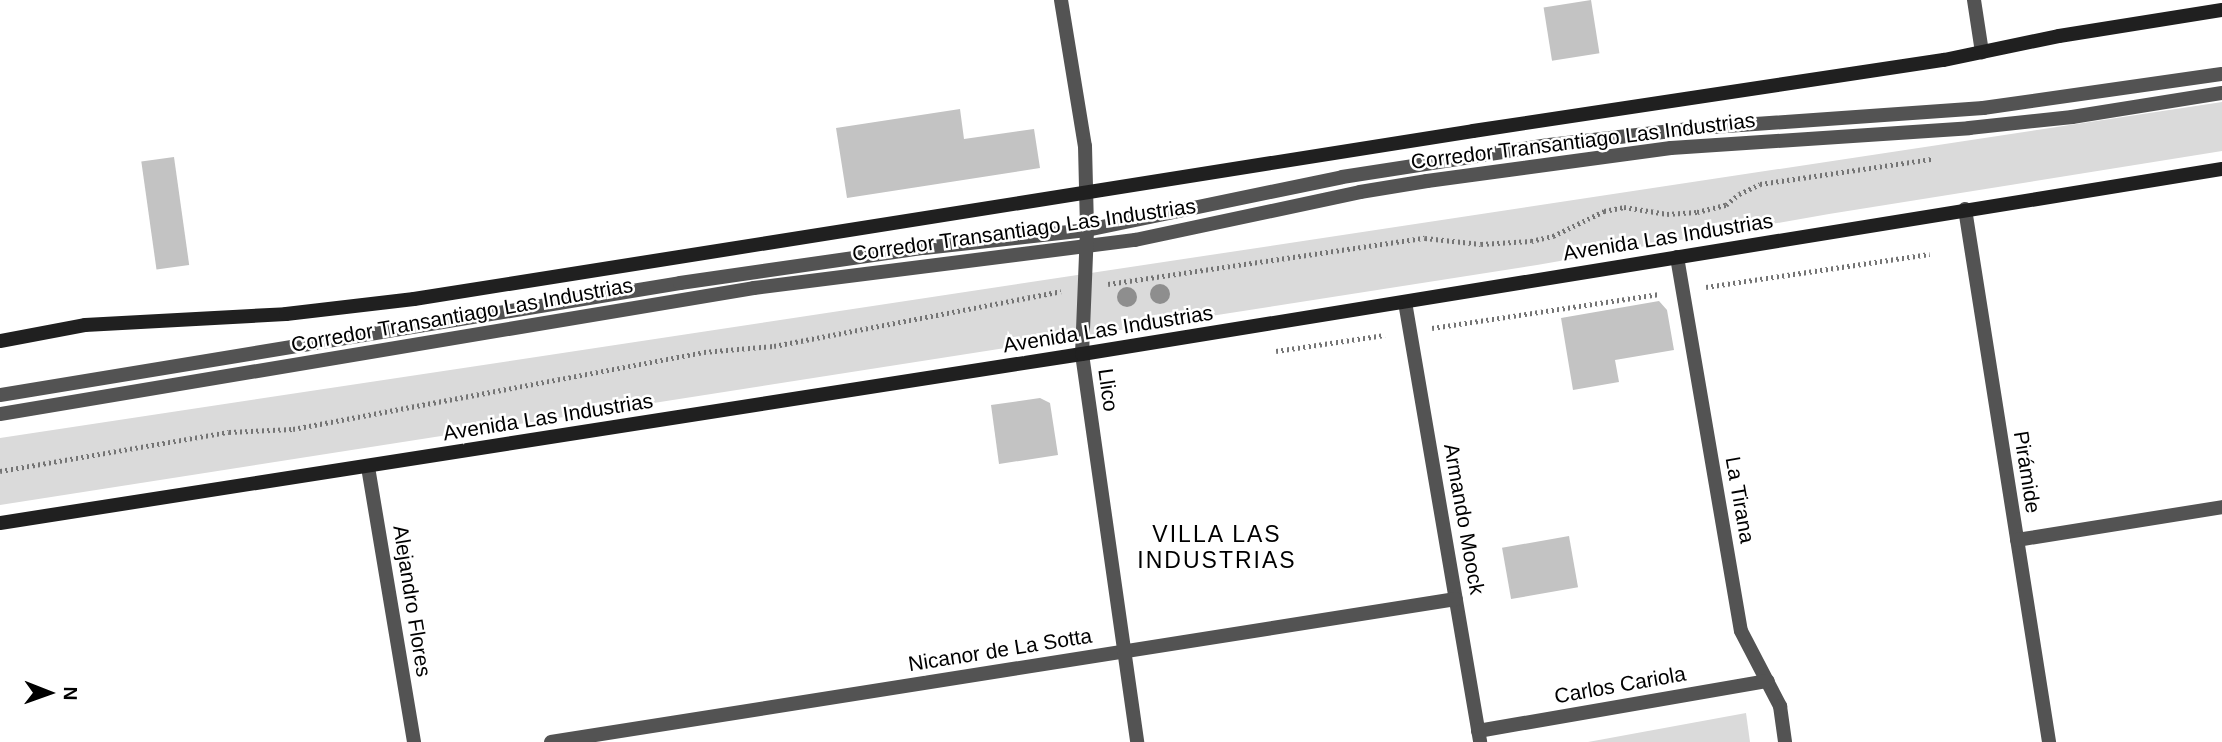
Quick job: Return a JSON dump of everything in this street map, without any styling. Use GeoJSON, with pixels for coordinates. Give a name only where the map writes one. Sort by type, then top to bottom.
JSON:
{"type":"FeatureCollection","features":[{"type":"Feature","properties":{"kind":"main road"},"geometry":{"type":"LineString","coordinates":[[0,341],[85,325],[345,309],[1982,52],[2222,10]]}},
{"type":"Feature","properties":{"kind":"main road","name":"Avenida Las Industrias"},"geometry":{"type":"LineString","coordinates":[[0,523],[1082,354],[2222,169]]}},
{"type":"Feature","properties":{"kind":"street","name":"Llico"},"geometry":{"type":"LineString","coordinates":[[1061,0],[1085,146],[1087,230],[1082,288],[1082,354],[1137,742]]}},
{"type":"Feature","properties":{"kind":"street"},"geometry":{"type":"LineString","coordinates":[[1974,0],[1982,52]]}},
{"type":"Feature","properties":{"kind":"street","name":"Corredor Transantiago Las Industrias"},"geometry":{"type":"LineString","coordinates":[[0,395],[680,283],[910,250],[1087,230],[1342,177],[1549,145],[1698,128],[1983,108],[2222,74]]}},
{"type":"Feature","properties":{"kind":"street","name":"Corredor Transantiago Las Industrias"},"geometry":{"type":"LineString","coordinates":[[0,414],[754,288],[1086,247],[1184,232],[1360,192],[1598,157],[1729,142],[1969,128],[2072,117],[2222,93]]}},
{"type":"Feature","properties":{"kind":"street","name":"Pirámide"},"geometry":{"type":"LineString","coordinates":[[1965,209],[2049,742]]}},
{"type":"Feature","properties":{"kind":"street","name":"La Tirana"},"geometry":{"type":"LineString","coordinates":[[1677,257],[1741,631],[1780,706],[1785,742]]}},
{"type":"Feature","properties":{"kind":"street","name":"Armando Moock"},"geometry":{"type":"LineString","coordinates":[[1405,302],[1479,736]]}},
{"type":"Feature","properties":{"kind":"street","name":"Alejandro Flores"},"geometry":{"type":"LineString","coordinates":[[368,467],[414,742]]}},
{"type":"Feature","properties":{"kind":"street"},"geometry":{"type":"LineString","coordinates":[[2017,540],[2222,507]]}},
{"type":"Feature","properties":{"kind":"street","name":"Nicanor de La Sotta"},"geometry":{"type":"LineString","coordinates":[[551,742],[1456,599]]}},
{"type":"Feature","properties":{"kind":"street","name":"Carlos Cariola"},"geometry":{"type":"LineString","coordinates":[[1479,736],[1768,681]]}},
{"type":"Feature","properties":{"kind":"path"},"geometry":{"type":"LineString","coordinates":[[0,471],[229,432],[293,429],[704,352],[774,346],[1082,288],[1425,238],[1481,244],[1531,241],[1553,236],[1604,211],[1623,207],[1667,214],[1688,213],[1726,205],[1739,194],[1760,184],[1942,157]]}},
{"type":"Feature","properties":{"kind":"path"},"geometry":{"type":"LineString","coordinates":[[1273,352],[1930,254]]}},
{"type":"Feature","properties":{"kind":"shaded area"},"geometry":{"type":"Polygon","coordinates":[[[2222,102],[2222,151],[1829,214],[1537,265],[0,505],[0,438],[2222,102]]]}},
{"type":"Feature","properties":{"kind":"shaded area"},"geometry":{"type":"Polygon","coordinates":[[[1746,713],[1750,742],[1588,742],[1746,713]]]}},
{"type":"Feature","properties":{"kind":"building"},"geometry":{"type":"Polygon","coordinates":[[[1591,0],[1599,53],[1552,61],[1544,8],[1591,0]]]}},
{"type":"Feature","properties":{"kind":"building"},"geometry":{"type":"Polygon","coordinates":[[[960,109],[964,139],[1034,129],[1040,168],[847,198],[836,128],[960,109]]]}},
{"type":"Feature","properties":{"kind":"building"},"geometry":{"type":"Polygon","coordinates":[[[174,157],[189,265],[156,270],[141,162],[174,157]]]}},
{"type":"Feature","properties":{"kind":"building"},"geometry":{"type":"Polygon","coordinates":[[[1659,301],[1667,310],[1674,350],[1615,360],[1619,382],[1573,390],[1561,318],[1659,301]]]}},
{"type":"Feature","properties":{"kind":"building"},"geometry":{"type":"Polygon","coordinates":[[[1040,398],[1050,403],[1058,455],[999,464],[991,405],[1040,398]]]}},
{"type":"Feature","properties":{"kind":"building"},"geometry":{"type":"Polygon","coordinates":[[[1569,536],[1578,587],[1511,599],[1502,548],[1569,536]]]}},
{"type":"Feature","properties":{"kind":"district","name":"VILLA LAS INDUSTRIAS"},"geometry":{"type":"Point","coordinates":[1217,547]}}]}
